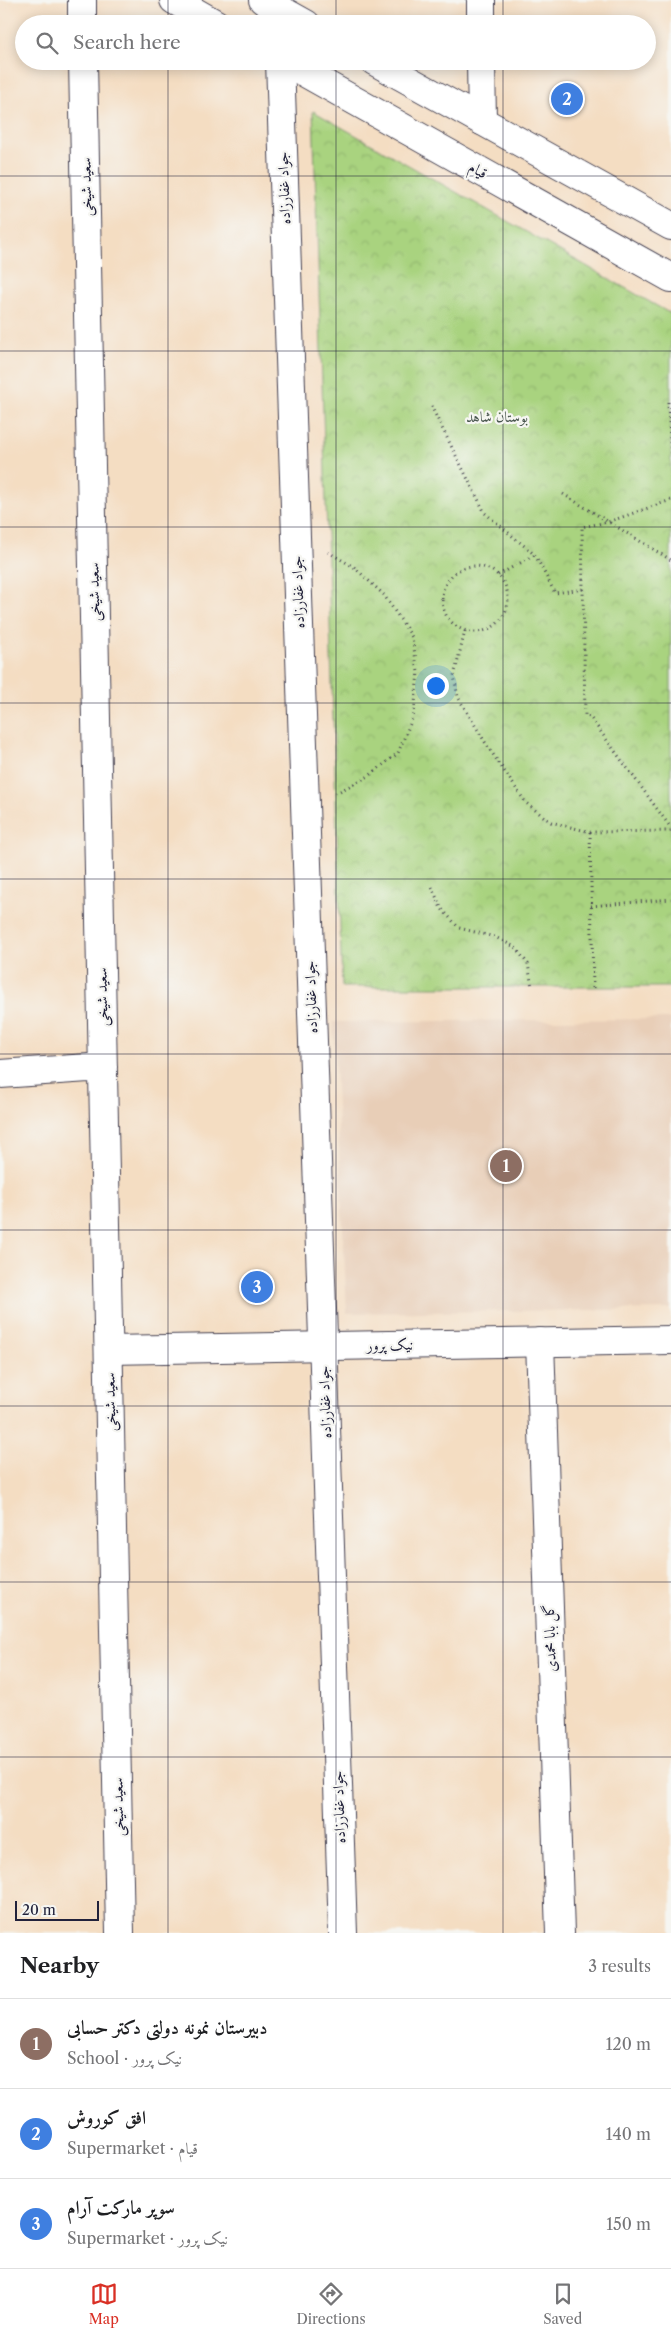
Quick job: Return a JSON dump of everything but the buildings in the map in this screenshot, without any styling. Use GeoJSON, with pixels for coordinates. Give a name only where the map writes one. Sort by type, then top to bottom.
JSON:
{"type":"FeatureCollection","features":[{"type":"Feature","properties":{"kind":"street"},"geometry":{"type":"LineString","coordinates":[[82,0],[82,15]]}},
{"type":"Feature","properties":{"kind":"street"},"geometry":{"type":"LineString","coordinates":[[174,0],[200,15]]}},
{"type":"Feature","properties":{"kind":"street"},"geometry":{"type":"LineString","coordinates":[[265,0],[291,15]]}},
{"type":"Feature","properties":{"kind":"street"},"geometry":{"type":"LineString","coordinates":[[481,0],[481,15]]}},
{"type":"Feature","properties":{"kind":"street","name":"سعید شیخی"},"geometry":{"type":"LineString","coordinates":[[83,70],[120,1933]]}},
{"type":"Feature","properties":{"kind":"street","name":"جواد غفارزاده"},"geometry":{"type":"LineString","coordinates":[[280,70],[343,1933]]}},
{"type":"Feature","properties":{"kind":"street","name":"قیام"},"geometry":{"type":"LineString","coordinates":[[300,70],[671,278]]}},
{"type":"Feature","properties":{"kind":"street"},"geometry":{"type":"LineString","coordinates":[[390,70],[671,226]]}},
{"type":"Feature","properties":{"kind":"street"},"geometry":{"type":"LineString","coordinates":[[481,70],[482,121]]}},
{"type":"Feature","properties":{"kind":"street"},"geometry":{"type":"LineString","coordinates":[[0,1074],[104,1067]]}},
{"type":"Feature","properties":{"kind":"street","name":"نیک پرور"},"geometry":{"type":"LineString","coordinates":[[109,1350],[671,1340]]}},
{"type":"Feature","properties":{"kind":"street","name":"گل بابا محمدی"},"geometry":{"type":"LineString","coordinates":[[540,1342],[560,1933]]}},
{"type":"Feature","properties":{"kind":"path"},"geometry":{"type":"LineString","coordinates":[[668,402],[671,458]]}},
{"type":"Feature","properties":{"kind":"path"},"geometry":{"type":"LineString","coordinates":[[431,406],[485,513],[536,555],[555,593],[583,589]]}},
{"type":"Feature","properties":{"kind":"path"},"geometry":{"type":"LineString","coordinates":[[563,494],[671,560]]}},
{"type":"Feature","properties":{"kind":"path"},"geometry":{"type":"LineString","coordinates":[[671,500],[608,522],[582,527],[585,716],[590,717],[671,830]]}},
{"type":"Feature","properties":{"kind":"path"},"geometry":{"type":"LineString","coordinates":[[328,552],[354,567],[384,595],[412,637],[418,672],[414,714],[398,753],[369,776],[336,793]]}},
{"type":"Feature","properties":{"kind":"path"},"geometry":{"type":"LineString","coordinates":[[498,575],[536,555]]}},
{"type":"Feature","properties":{"kind":"path"},"geometry":{"type":"LineString","coordinates":[[468,566],[484,568],[498,575],[508,595],[507,606],[503,616],[496,625],[486,630],[475,632],[464,631],[454,626],[442,608],[441,597],[446,582],[458,570],[468,566]]}},
{"type":"Feature","properties":{"kind":"path"},"geometry":{"type":"LineString","coordinates":[[464,631],[454,676],[458,697],[488,747],[526,802],[551,822],[590,832],[671,830]]}},
{"type":"Feature","properties":{"kind":"path"},"geometry":{"type":"LineString","coordinates":[[590,832],[593,988]]}},
{"type":"Feature","properties":{"kind":"path"},"geometry":{"type":"LineString","coordinates":[[432,887],[441,908],[459,928],[495,937],[515,948],[528,964],[532,987]]}},
{"type":"Feature","properties":{"kind":"path"},"geometry":{"type":"LineString","coordinates":[[591,906],[671,899]]}},
{"type":"Feature","properties":{"kind":"shaded area"},"geometry":{"type":"Polygon","coordinates":[[[671,1019],[671,1309],[347,1313],[333,1022],[671,1019]]]}},
{"type":"Feature","properties":{"kind":"green space","name":"بوستان شاهد"},"geometry":{"type":"Polygon","coordinates":[[[313,111],[671,314],[671,987],[342,987],[313,111]]]}},
{"type":"Feature","properties":{"kind":"place","name":"افق کوروش"},"geometry":{"type":"Point","coordinates":[567,99]}},
{"type":"Feature","properties":{"kind":"place","name":"دبیرستان نمونه دولتی دکتر حسابی"},"geometry":{"type":"Point","coordinates":[506,1166]}},
{"type":"Feature","properties":{"kind":"place","name":"سوپر مارکت آرام"},"geometry":{"type":"Point","coordinates":[257,1287]}}]}
